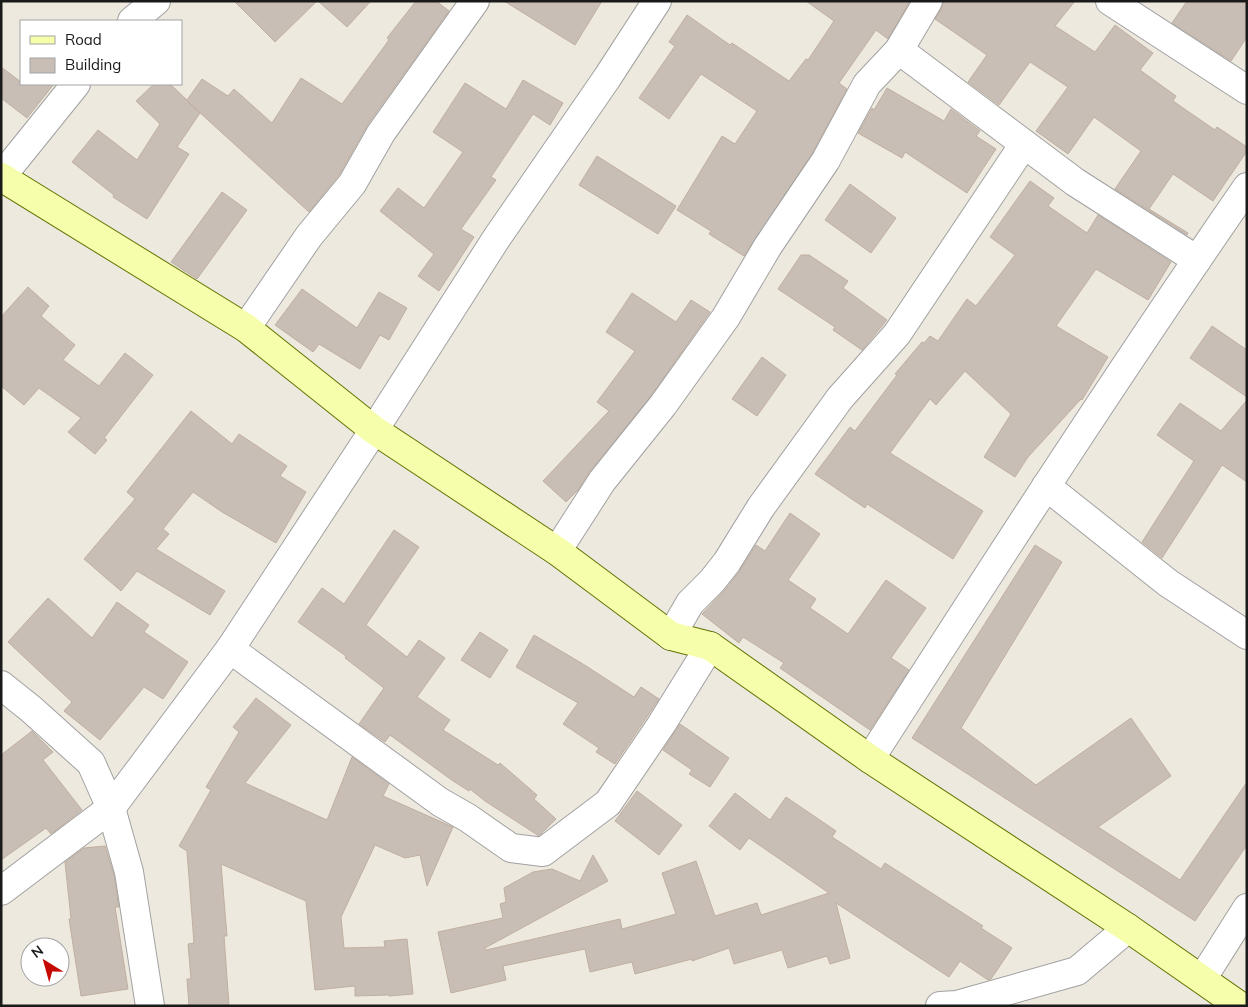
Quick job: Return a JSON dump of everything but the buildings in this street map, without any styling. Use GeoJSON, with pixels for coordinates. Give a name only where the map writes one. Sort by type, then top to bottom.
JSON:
{"type":"FeatureCollection","features":[{"type":"Feature","properties":{"kind":"street"},"geometry":{"type":"LineString","coordinates":[[133,20],[156,1]]}},
{"type":"Feature","properties":{"kind":"street"},"geometry":{"type":"LineString","coordinates":[[246,328],[309,236],[352,184],[382,133],[475,1]]}},
{"type":"Feature","properties":{"kind":"street"},"geometry":{"type":"LineString","coordinates":[[1,891],[112,808],[230,649],[374,430],[496,239],[607,78],[657,1]]}},
{"type":"Feature","properties":{"kind":"street"},"geometry":{"type":"LineString","coordinates":[[557,551],[602,481],[664,405],[726,317],[768,246],[826,160],[867,84],[899,50],[928,1]]}},
{"type":"Feature","properties":{"kind":"street"},"geometry":{"type":"LineString","coordinates":[[1110,1],[1143,10],[1247,90]]}},
{"type":"Feature","properties":{"kind":"street"},"geometry":{"type":"LineString","coordinates":[[899,50],[1075,182],[1197,260]]}},
{"type":"Feature","properties":{"kind":"street"},"geometry":{"type":"LineString","coordinates":[[75,85],[1,177],[246,328],[374,430],[557,551],[670,636],[710,646],[870,759],[1128,928],[1240,1006]]}},
{"type":"Feature","properties":{"kind":"street"},"geometry":{"type":"LineString","coordinates":[[670,636],[690,603],[712,581],[727,562],[761,507],[840,398],[897,334],[1024,144]]}},
{"type":"Feature","properties":{"kind":"street"},"geometry":{"type":"LineString","coordinates":[[870,759],[1046,486],[1247,187]]}},
{"type":"Feature","properties":{"kind":"street"},"geometry":{"type":"LineString","coordinates":[[1046,486],[1168,583],[1247,635]]}},
{"type":"Feature","properties":{"kind":"street"},"geometry":{"type":"LineString","coordinates":[[230,649],[440,802],[468,818],[498,840],[511,848],[544,852],[608,803],[661,725],[710,646]]}},
{"type":"Feature","properties":{"kind":"street"},"geometry":{"type":"LineString","coordinates":[[1,685],[92,763],[112,808],[129,872],[150,1006]]}},
{"type":"Feature","properties":{"kind":"street"},"geometry":{"type":"LineString","coordinates":[[1202,979],[1247,908]]}},
{"type":"Feature","properties":{"kind":"street"},"geometry":{"type":"LineString","coordinates":[[940,1006],[957,1005],[1077,971],[1128,928]]}}]}
